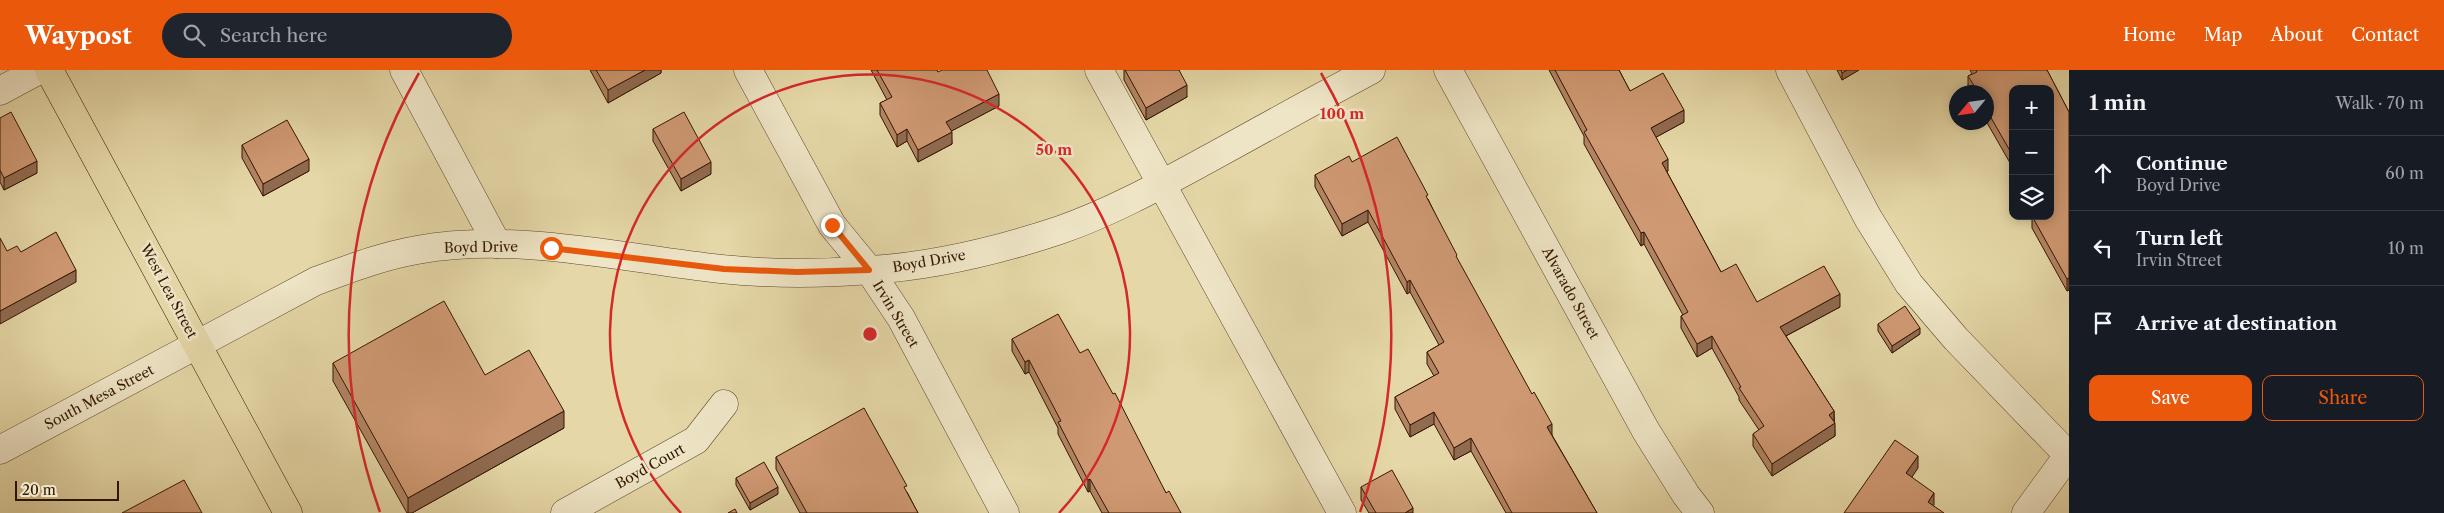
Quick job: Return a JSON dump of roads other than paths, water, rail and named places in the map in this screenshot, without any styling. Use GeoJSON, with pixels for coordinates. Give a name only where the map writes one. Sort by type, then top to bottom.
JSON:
{"type":"FeatureCollection","features":[{"type":"Feature","properties":{"kind":"main road","name":"West Lea Street"},"geometry":{"type":"LineString","coordinates":[[49,70],[288,513]]}},
{"type":"Feature","properties":{"kind":"street"},"geometry":{"type":"LineString","coordinates":[[0,91],[38,70]]}},
{"type":"Feature","properties":{"kind":"street"},"geometry":{"type":"LineString","coordinates":[[404,70],[497,244]]}},
{"type":"Feature","properties":{"kind":"street","name":"Irvin Street"},"geometry":{"type":"LineString","coordinates":[[748,70],[832,225],[869,270],[901,318],[1005,513]]}},
{"type":"Feature","properties":{"kind":"street"},"geometry":{"type":"LineString","coordinates":[[1099,70],[1342,513]]}},
{"type":"Feature","properties":{"kind":"street","name":"Boyd Drive"},"geometry":{"type":"LineString","coordinates":[[198,344],[316,281],[372,261],[416,250],[497,244],[551,248],[724,269],[797,272],[869,270],[927,264],[1028,240],[1062,229],[1162,184],[1371,70]]}},
{"type":"Feature","properties":{"kind":"street","name":"Alvarado Street"},"geometry":{"type":"LineString","coordinates":[[1448,70],[1646,431],[1686,496],[1700,513]]}},
{"type":"Feature","properties":{"kind":"street"},"geometry":{"type":"LineString","coordinates":[[1790,70],[1868,218],[1909,284],[1956,339],[2069,455],[2026,513]]}},
{"type":"Feature","properties":{"kind":"street","name":"South Mesa Street"},"geometry":{"type":"LineString","coordinates":[[0,450],[198,344]]}},
{"type":"Feature","properties":{"kind":"street","name":"Boyd Court"},"geometry":{"type":"LineString","coordinates":[[565,513],[696,440],[724,404]]}}]}
